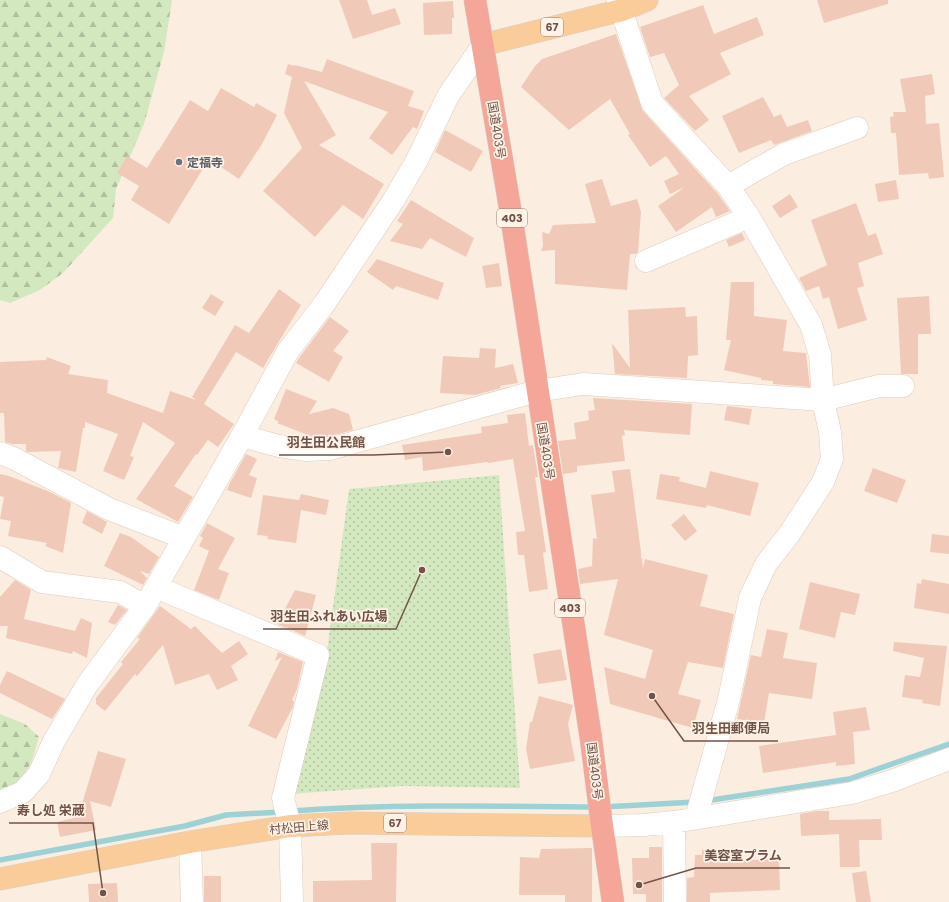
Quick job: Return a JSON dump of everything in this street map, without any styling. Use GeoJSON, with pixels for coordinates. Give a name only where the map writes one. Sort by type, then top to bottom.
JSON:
{"type":"FeatureCollection","features":[{"type":"Feature","properties":{"kind":"highway","name":"国道403号"},"geometry":{"type":"LineString","coordinates":[[475,0],[510,208],[614,902]]}},
{"type":"Feature","properties":{"kind":"main road","name":"67"},"geometry":{"type":"LineString","coordinates":[[483,45],[620,5],[647,0]]}},
{"type":"Feature","properties":{"kind":"main road","name":"村松田上線"},"geometry":{"type":"LineString","coordinates":[[0,879],[190,842],[290,826],[349,823],[602,826]]}},
{"type":"Feature","properties":{"kind":"street"},"geometry":{"type":"LineString","coordinates":[[620,5],[652,103],[728,186],[749,216],[811,325],[820,355],[823,400],[830,432],[832,459],[823,482],[790,533],[766,564],[750,598],[728,699],[696,818]]}},
{"type":"Feature","properties":{"kind":"street"},"geometry":{"type":"LineString","coordinates":[[0,802],[23,792],[39,774],[54,741],[87,685],[145,606],[242,436],[288,351],[325,302],[394,201],[416,162],[448,96],[483,45]]}},
{"type":"Feature","properties":{"kind":"street"},"geometry":{"type":"LineString","coordinates":[[728,186],[784,154],[857,128]]}},
{"type":"Feature","properties":{"kind":"street"},"geometry":{"type":"LineString","coordinates":[[646,261],[749,216]]}},
{"type":"Feature","properties":{"kind":"street"},"geometry":{"type":"LineString","coordinates":[[242,436],[279,446],[306,450],[330,449],[537,391],[583,384],[823,400],[879,386],[903,386]]}},
{"type":"Feature","properties":{"kind":"street"},"geometry":{"type":"LineString","coordinates":[[0,453],[14,458],[109,509],[184,538]]}},
{"type":"Feature","properties":{"kind":"street"},"geometry":{"type":"LineString","coordinates":[[0,557],[42,582],[120,592],[145,606]]}},
{"type":"Feature","properties":{"kind":"street"},"geometry":{"type":"LineString","coordinates":[[156,587],[318,654],[283,798],[290,826],[292,902]]}},
{"type":"Feature","properties":{"kind":"street"},"geometry":{"type":"LineString","coordinates":[[602,826],[644,825],[674,822],[852,793],[892,781],[949,759]]}},
{"type":"Feature","properties":{"kind":"street"},"geometry":{"type":"LineString","coordinates":[[674,822],[675,902]]}},
{"type":"Feature","properties":{"kind":"street"},"geometry":{"type":"LineString","coordinates":[[190,842],[192,902]]}},
{"type":"Feature","properties":{"kind":"green space"},"geometry":{"type":"Polygon","coordinates":[[[0,0],[172,0],[164,52],[144,124],[116,189],[113,218],[63,273],[40,290],[10,303],[0,300],[0,0]]]}},
{"type":"Feature","properties":{"kind":"green space"},"geometry":{"type":"Polygon","coordinates":[[[499,475],[520,788],[402,786],[290,794],[327,651],[349,489],[499,475]]]}},
{"type":"Feature","properties":{"kind":"green space"},"geometry":{"type":"Polygon","coordinates":[[[0,714],[25,724],[39,737],[32,761],[20,782],[0,790],[0,714]]]}},
{"type":"Feature","properties":{"kind":"building"},"geometry":{"type":"Polygon","coordinates":[[[339,0],[367,0],[372,15],[395,8],[401,24],[353,39],[339,0]]]}},
{"type":"Feature","properties":{"kind":"building"},"geometry":{"type":"Polygon","coordinates":[[[817,0],[888,0],[888,4],[824,23],[817,0]]]}},
{"type":"Feature","properties":{"kind":"building"},"geometry":{"type":"Polygon","coordinates":[[[453,1],[454,18],[452,18],[452,34],[424,35],[423,3],[453,1]]]}},
{"type":"Feature","properties":{"kind":"building"},"geometry":{"type":"Polygon","coordinates":[[[703,5],[714,34],[757,17],[764,35],[720,53],[731,74],[689,96],[709,120],[695,131],[664,98],[679,85],[664,53],[650,57],[640,27],[703,5]]]}},
{"type":"Feature","properties":{"kind":"building"},"geometry":{"type":"Polygon","coordinates":[[[616,34],[643,111],[718,194],[730,211],[716,217],[712,207],[676,232],[658,206],[685,187],[670,194],[664,181],[679,174],[666,156],[650,167],[628,135],[630,134],[610,99],[569,130],[521,87],[535,66],[542,59],[616,34]]]}},
{"type":"Feature","properties":{"kind":"building"},"geometry":{"type":"Polygon","coordinates":[[[327,59],[414,91],[408,106],[424,111],[417,129],[413,127],[392,155],[369,138],[388,112],[304,81],[336,135],[319,145],[384,184],[363,219],[343,205],[315,237],[263,191],[302,148],[284,113],[292,77],[285,74],[288,64],[322,72],[327,59]]]}},
{"type":"Feature","properties":{"kind":"building"},"geometry":{"type":"Polygon","coordinates":[[[932,74],[935,94],[925,96],[926,124],[939,123],[944,177],[929,179],[928,173],[899,175],[896,133],[891,133],[890,117],[894,116],[893,112],[906,112],[900,79],[932,74]]]}},
{"type":"Feature","properties":{"kind":"building","name":"定福寺"},"geometry":{"type":"Polygon","coordinates":[[[221,88],[254,107],[256,103],[277,115],[262,144],[239,179],[209,159],[169,224],[131,200],[139,186],[117,173],[127,156],[147,168],[190,100],[208,111],[221,88]]]}},
{"type":"Feature","properties":{"kind":"building"},"geometry":{"type":"Polygon","coordinates":[[[763,97],[774,117],[781,114],[787,127],[808,120],[812,131],[774,145],[771,140],[739,153],[722,116],[763,97]]]}},
{"type":"Feature","properties":{"kind":"building"},"geometry":{"type":"Polygon","coordinates":[[[445,130],[483,151],[471,172],[435,152],[445,130]]]}},
{"type":"Feature","properties":{"kind":"building"},"geometry":{"type":"Polygon","coordinates":[[[602,179],[611,206],[637,199],[641,212],[638,252],[636,254],[630,254],[627,290],[555,284],[555,250],[541,251],[543,246],[542,232],[549,234],[553,225],[596,223],[585,184],[602,179]]]}},
{"type":"Feature","properties":{"kind":"building"},"geometry":{"type":"Polygon","coordinates":[[[896,180],[899,199],[878,202],[875,184],[896,180]]]}},
{"type":"Feature","properties":{"kind":"building"},"geometry":{"type":"Polygon","coordinates":[[[790,194],[798,207],[780,218],[772,206],[790,194]]]}},
{"type":"Feature","properties":{"kind":"building"},"geometry":{"type":"Polygon","coordinates":[[[411,200],[474,238],[466,257],[430,238],[422,249],[390,241],[403,224],[397,221],[411,200]]]}},
{"type":"Feature","properties":{"kind":"building"},"geometry":{"type":"Polygon","coordinates":[[[856,203],[868,236],[876,233],[883,254],[858,263],[864,286],[857,288],[867,320],[838,329],[829,297],[823,299],[819,286],[806,291],[799,278],[827,265],[811,220],[856,203]]]}},
{"type":"Feature","properties":{"kind":"building"},"geometry":{"type":"Polygon","coordinates":[[[742,233],[745,240],[729,247],[726,240],[742,233]]]}},
{"type":"Feature","properties":{"kind":"building"},"geometry":{"type":"Polygon","coordinates":[[[377,259],[444,283],[438,300],[396,286],[393,290],[367,272],[377,259]]]}},
{"type":"Feature","properties":{"kind":"building"},"geometry":{"type":"Polygon","coordinates":[[[499,263],[502,286],[486,288],[482,266],[499,263]]]}},
{"type":"Feature","properties":{"kind":"building"},"geometry":{"type":"Polygon","coordinates":[[[731,282],[754,282],[754,316],[787,320],[783,351],[806,353],[810,387],[773,384],[773,381],[761,380],[761,378],[724,370],[731,340],[726,340],[731,282]]]}},
{"type":"Feature","properties":{"kind":"building"},"geometry":{"type":"Polygon","coordinates":[[[279,289],[301,305],[263,368],[236,352],[204,404],[234,424],[218,447],[208,440],[197,455],[196,454],[174,486],[193,497],[178,522],[136,499],[175,443],[143,422],[130,456],[134,457],[124,480],[103,471],[118,434],[85,422],[76,472],[58,468],[61,451],[28,452],[26,451],[26,444],[12,444],[5,442],[4,413],[0,413],[0,362],[46,360],[47,357],[71,366],[68,374],[108,380],[107,393],[163,413],[170,391],[196,400],[192,397],[235,325],[249,333],[279,289]]]}},
{"type":"Feature","properties":{"kind":"building"},"geometry":{"type":"Polygon","coordinates":[[[211,294],[224,302],[215,316],[202,308],[211,294]]]}},
{"type":"Feature","properties":{"kind":"building"},"geometry":{"type":"Polygon","coordinates":[[[929,296],[931,334],[918,334],[918,374],[901,374],[897,298],[929,296]]]}},
{"type":"Feature","properties":{"kind":"building"},"geometry":{"type":"Polygon","coordinates":[[[685,307],[686,317],[697,316],[698,355],[688,356],[687,378],[615,374],[612,343],[630,368],[628,310],[685,307]]]}},
{"type":"Feature","properties":{"kind":"building"},"geometry":{"type":"Polygon","coordinates":[[[330,317],[349,331],[333,351],[343,357],[329,382],[296,363],[330,317]]]}},
{"type":"Feature","properties":{"kind":"building"},"geometry":{"type":"Polygon","coordinates":[[[480,348],[496,349],[495,368],[513,364],[518,383],[500,386],[501,388],[475,395],[440,393],[443,356],[479,358],[480,348]]]}},
{"type":"Feature","properties":{"kind":"building"},"geometry":{"type":"Polygon","coordinates":[[[286,389],[317,401],[309,414],[333,408],[349,414],[353,430],[328,437],[313,437],[277,423],[279,422],[274,419],[286,389]]]}},
{"type":"Feature","properties":{"kind":"building"},"geometry":{"type":"Polygon","coordinates":[[[593,398],[692,404],[690,435],[624,430],[625,435],[622,436],[625,461],[577,466],[577,472],[563,474],[558,441],[576,439],[574,423],[589,420],[588,411],[595,410],[593,398]]]}},
{"type":"Feature","properties":{"kind":"building"},"geometry":{"type":"Polygon","coordinates":[[[727,406],[752,409],[749,425],[724,420],[727,406]]]}},
{"type":"Feature","properties":{"kind":"building"},"geometry":{"type":"Polygon","coordinates":[[[525,413],[529,446],[533,445],[538,477],[535,477],[546,552],[543,553],[548,589],[529,592],[524,555],[518,555],[516,532],[525,531],[513,459],[423,471],[422,457],[405,460],[402,445],[482,433],[481,427],[508,423],[507,415],[525,413]]]}},
{"type":"Feature","properties":{"kind":"building"},"geometry":{"type":"Polygon","coordinates":[[[246,454],[257,459],[249,475],[257,478],[251,498],[227,490],[246,454]]]}},
{"type":"Feature","properties":{"kind":"building"},"geometry":{"type":"Polygon","coordinates":[[[873,468],[906,480],[897,503],[864,491],[873,468]]]}},
{"type":"Feature","properties":{"kind":"building"},"geometry":{"type":"Polygon","coordinates":[[[630,469],[643,568],[645,559],[708,575],[700,606],[734,614],[723,668],[688,662],[678,694],[701,700],[693,728],[610,704],[604,667],[645,679],[653,650],[604,635],[618,579],[580,584],[578,569],[592,566],[593,538],[597,539],[591,495],[615,492],[612,471],[630,469]]]}},
{"type":"Feature","properties":{"kind":"building"},"geometry":{"type":"Polygon","coordinates":[[[710,471],[759,483],[750,516],[707,505],[706,508],[656,499],[660,474],[680,477],[679,481],[706,488],[710,471]]]}},
{"type":"Feature","properties":{"kind":"building"},"geometry":{"type":"Polygon","coordinates":[[[0,474],[50,492],[71,503],[63,553],[45,546],[47,543],[8,536],[11,521],[0,519],[4,497],[0,496],[0,474]]]}},
{"type":"Feature","properties":{"kind":"building"},"geometry":{"type":"Polygon","coordinates":[[[301,494],[329,500],[326,515],[301,510],[296,543],[267,539],[268,536],[257,535],[263,495],[299,500],[301,494]]]}},
{"type":"Feature","properties":{"kind":"building"},"geometry":{"type":"Polygon","coordinates":[[[87,511],[107,522],[102,534],[82,523],[87,511]]]}},
{"type":"Feature","properties":{"kind":"building"},"geometry":{"type":"Polygon","coordinates":[[[684,514],[697,531],[685,541],[671,525],[684,514]]]}},
{"type":"Feature","properties":{"kind":"building"},"geometry":{"type":"Polygon","coordinates":[[[207,523],[235,538],[218,569],[229,573],[219,600],[194,590],[209,551],[199,546],[203,538],[200,536],[207,523]]]}},
{"type":"Feature","properties":{"kind":"building"},"geometry":{"type":"Polygon","coordinates":[[[120,533],[131,537],[159,557],[149,574],[140,571],[147,578],[143,585],[104,566],[120,533]]]}},
{"type":"Feature","properties":{"kind":"building"},"geometry":{"type":"Polygon","coordinates":[[[932,534],[949,536],[949,554],[930,552],[932,534]]]}},
{"type":"Feature","properties":{"kind":"building"},"geometry":{"type":"Polygon","coordinates":[[[922,579],[949,584],[949,614],[914,608],[917,583],[921,584],[922,579]]]}},
{"type":"Feature","properties":{"kind":"building"},"geometry":{"type":"Polygon","coordinates":[[[15,580],[31,590],[24,619],[75,631],[81,618],[92,623],[87,658],[73,651],[72,654],[6,638],[8,626],[0,626],[0,597],[15,580]]]}},
{"type":"Feature","properties":{"kind":"building"},"geometry":{"type":"Polygon","coordinates":[[[810,582],[860,594],[855,615],[841,612],[835,638],[799,629],[810,582]]]}},
{"type":"Feature","properties":{"kind":"building"},"geometry":{"type":"Polygon","coordinates":[[[295,590],[316,595],[305,636],[287,628],[288,627],[286,628],[277,624],[295,590]]]}},
{"type":"Feature","properties":{"kind":"building"},"geometry":{"type":"Polygon","coordinates":[[[118,605],[127,610],[115,625],[108,622],[118,605]]]}},
{"type":"Feature","properties":{"kind":"building"},"geometry":{"type":"Polygon","coordinates":[[[160,606],[191,629],[195,626],[222,653],[239,641],[248,654],[231,666],[238,680],[217,690],[209,674],[175,685],[163,645],[137,676],[135,674],[105,711],[96,704],[96,698],[123,664],[121,662],[140,639],[137,638],[160,606]]]}},
{"type":"Feature","properties":{"kind":"building"},"geometry":{"type":"Polygon","coordinates":[[[767,629],[788,633],[783,658],[817,663],[812,699],[769,693],[764,723],[737,719],[751,655],[761,657],[767,629]]]}},
{"type":"Feature","properties":{"kind":"building"},"geometry":{"type":"Polygon","coordinates":[[[894,642],[947,646],[940,706],[922,703],[923,700],[902,697],[905,675],[920,677],[924,658],[893,651],[894,642]]]}},
{"type":"Feature","properties":{"kind":"building"},"geometry":{"type":"Polygon","coordinates":[[[561,649],[567,680],[538,684],[533,654],[561,649]]]}},
{"type":"Feature","properties":{"kind":"building"},"geometry":{"type":"Polygon","coordinates":[[[278,652],[303,662],[297,689],[292,700],[294,701],[293,707],[276,739],[248,726],[282,657],[275,661],[278,652]]]}},
{"type":"Feature","properties":{"kind":"building"},"geometry":{"type":"Polygon","coordinates":[[[7,671],[65,699],[52,719],[0,693],[0,685],[7,671]]]}},
{"type":"Feature","properties":{"kind":"building"},"geometry":{"type":"Polygon","coordinates":[[[539,696],[573,705],[568,724],[575,761],[530,769],[526,749],[530,722],[532,722],[539,696]]]}},
{"type":"Feature","properties":{"kind":"building"},"geometry":{"type":"Polygon","coordinates":[[[866,707],[870,730],[853,732],[855,764],[836,766],[836,762],[763,773],[759,746],[836,735],[833,712],[866,707]]]}},
{"type":"Feature","properties":{"kind":"building"},"geometry":{"type":"Polygon","coordinates":[[[98,751],[126,759],[111,807],[90,801],[96,830],[60,837],[57,822],[78,817],[98,751]]]}},
{"type":"Feature","properties":{"kind":"building"},"geometry":{"type":"Polygon","coordinates":[[[817,811],[829,811],[829,820],[881,819],[882,840],[859,840],[860,867],[840,867],[839,834],[801,836],[800,814],[817,811]]]}},
{"type":"Feature","properties":{"kind":"building"},"geometry":{"type":"Polygon","coordinates":[[[371,843],[397,843],[396,902],[313,902],[313,881],[372,880],[371,843]]]}},
{"type":"Feature","properties":{"kind":"building"},"geometry":{"type":"Polygon","coordinates":[[[649,847],[662,847],[662,902],[646,902],[646,894],[633,894],[632,858],[649,858],[649,847]]]}},
{"type":"Feature","properties":{"kind":"building"},"geometry":{"type":"Polygon","coordinates":[[[592,848],[592,902],[565,902],[565,895],[519,895],[520,857],[539,858],[541,849],[592,848]]]}},
{"type":"Feature","properties":{"kind":"building"},"geometry":{"type":"Polygon","coordinates":[[[719,849],[720,861],[779,859],[780,890],[710,893],[710,902],[687,902],[687,878],[694,877],[695,855],[702,855],[702,850],[719,849]]]}},
{"type":"Feature","properties":{"kind":"building"},"geometry":{"type":"Polygon","coordinates":[[[866,871],[871,902],[856,902],[852,873],[866,871]]]}},
{"type":"Feature","properties":{"kind":"building"},"geometry":{"type":"Polygon","coordinates":[[[204,876],[221,876],[221,902],[204,902],[204,876]]]}},
{"type":"Feature","properties":{"kind":"building"},"geometry":{"type":"Polygon","coordinates":[[[117,883],[118,902],[89,902],[88,884],[117,883]]]}},
{"type":"Feature","properties":{"kind":"waterway"},"geometry":{"type":"LineString","coordinates":[[705,801],[849,779],[949,744]]}},
{"type":"Feature","properties":{"kind":"waterway"},"geometry":{"type":"LineString","coordinates":[[603,807],[695,802]]}},
{"type":"Feature","properties":{"kind":"waterway"},"geometry":{"type":"LineString","coordinates":[[292,811],[405,806],[595,807]]}},
{"type":"Feature","properties":{"kind":"waterway"},"geometry":{"type":"LineString","coordinates":[[0,860],[185,826],[226,815],[281,812]]}},
{"type":"Feature","properties":{"kind":"place","name":"定福寺"},"geometry":{"type":"Point","coordinates":[179,162]}},
{"type":"Feature","properties":{"kind":"place","name":"羽生田公民館"},"geometry":{"type":"Point","coordinates":[448,452]}},
{"type":"Feature","properties":{"kind":"place","name":"羽生田ふれあい広場"},"geometry":{"type":"Point","coordinates":[422,570]}},
{"type":"Feature","properties":{"kind":"place","name":"羽生田郵便局"},"geometry":{"type":"Point","coordinates":[652,696]}},
{"type":"Feature","properties":{"kind":"place","name":"美容室プラム"},"geometry":{"type":"Point","coordinates":[639,885]}},
{"type":"Feature","properties":{"kind":"place","name":"寿し処 栄蔵"},"geometry":{"type":"Point","coordinates":[103,893]}}]}
